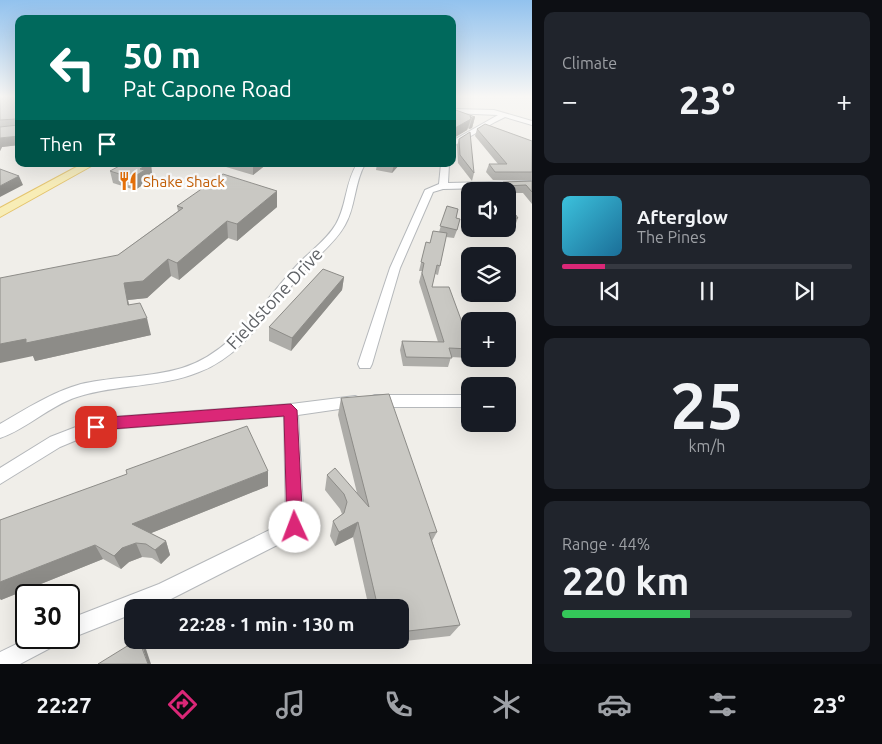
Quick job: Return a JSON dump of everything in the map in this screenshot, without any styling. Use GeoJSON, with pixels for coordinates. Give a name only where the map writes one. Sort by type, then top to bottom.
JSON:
{"type":"FeatureCollection","features":[{"type":"Feature","properties":{"kind":"main road"},"geometry":{"type":"LineString","coordinates":[[0,213],[84,167]]}},
{"type":"Feature","properties":{"kind":"street"},"geometry":{"type":"LineString","coordinates":[[456,142],[481,127]]}},
{"type":"Feature","properties":{"kind":"street","name":"Fieldstone Drive"},"geometry":{"type":"LineString","coordinates":[[0,432],[39,409],[78,391],[168,376],[197,368],[216,357],[239,337],[333,235],[347,212],[349,187],[359,167]]}},
{"type":"Feature","properties":{"kind":"street"},"geometry":{"type":"LineString","coordinates":[[443,186],[444,167]]}},
{"type":"Feature","properties":{"kind":"street"},"geometry":{"type":"LineString","coordinates":[[365,364],[395,268],[429,190],[443,186],[532,184]]}},
{"type":"Feature","properties":{"kind":"street"},"geometry":{"type":"LineString","coordinates":[[0,476],[55,442],[81,431],[111,423],[291,410],[356,401],[461,401]]}},
{"type":"Feature","properties":{"kind":"street"},"geometry":{"type":"LineString","coordinates":[[80,625],[164,592],[295,527],[291,410]]}},
{"type":"Feature","properties":{"kind":"street"},"geometry":{"type":"LineString","coordinates":[[0,663],[27,649]]}},
{"type":"Feature","properties":{"kind":"building"},"geometry":{"type":"Polygon","coordinates":[[[0,127],[15,127],[15,136],[0,138],[0,127]]]}},
{"type":"Feature","properties":{"kind":"building"},"geometry":{"type":"Polygon","coordinates":[[[480,127],[493,127],[532,141],[532,172],[495,172],[489,164],[507,164],[477,129],[480,127]]]}},
{"type":"Feature","properties":{"kind":"building"},"geometry":{"type":"Polygon","coordinates":[[[470,132],[474,173],[460,155],[459,139],[470,132]]]}},
{"type":"Feature","properties":{"kind":"building"},"geometry":{"type":"Polygon","coordinates":[[[117,167],[143,167],[140,169],[145,170],[132,178],[110,171],[117,167]]]}},
{"type":"Feature","properties":{"kind":"building"},"geometry":{"type":"Polygon","coordinates":[[[0,169],[19,176],[0,186],[0,169]]]}},
{"type":"Feature","properties":{"kind":"building"},"geometry":{"type":"Polygon","coordinates":[[[223,174],[277,191],[237,224],[227,221],[177,263],[168,259],[143,281],[124,283],[128,305],[140,303],[147,318],[26,343],[26,339],[0,344],[0,278],[118,255],[183,208],[177,206],[223,174]]]}},
{"type":"Feature","properties":{"kind":"building"},"geometry":{"type":"Polygon","coordinates":[[[532,181],[532,192],[526,185],[516,186],[516,182],[503,182],[532,181]]]}},
{"type":"Feature","properties":{"kind":"building"},"geometry":{"type":"Polygon","coordinates":[[[447,206],[458,209],[456,218],[460,219],[457,230],[440,226],[447,206]]]}},
{"type":"Feature","properties":{"kind":"building"},"geometry":{"type":"Polygon","coordinates":[[[433,231],[447,233],[440,266],[437,265],[432,287],[449,287],[461,320],[461,349],[449,348],[452,358],[406,357],[402,341],[444,342],[422,273],[424,263],[421,262],[426,242],[430,243],[433,231]]]}},
{"type":"Feature","properties":{"kind":"building"},"geometry":{"type":"Polygon","coordinates":[[[323,269],[344,277],[292,338],[269,327],[323,269]]]}},
{"type":"Feature","properties":{"kind":"building"},"geometry":{"type":"Polygon","coordinates":[[[389,394],[437,532],[429,533],[460,625],[409,631],[409,599],[376,599],[358,522],[339,532],[333,521],[344,513],[347,502],[344,494],[327,475],[335,468],[369,507],[341,398],[389,394]]]}},
{"type":"Feature","properties":{"kind":"building"},"geometry":{"type":"Polygon","coordinates":[[[247,426],[268,471],[132,524],[166,541],[155,550],[146,544],[136,543],[122,548],[114,556],[95,545],[0,582],[0,520],[127,474],[126,470],[247,426]]]}},
{"type":"Feature","properties":{"kind":"building"},"geometry":{"type":"Polygon","coordinates":[[[124,648],[142,649],[148,664],[98,664],[124,648]]]}},
{"type":"Feature","properties":{"kind":"place","name":"Shake Shack"},"geometry":{"type":"Point","coordinates":[128,181]}},
{"type":"Feature","properties":{"kind":"route"},"geometry":{"type":"LineString","coordinates":[[96,427],[111,423],[291,410],[295,527]]}}]}
